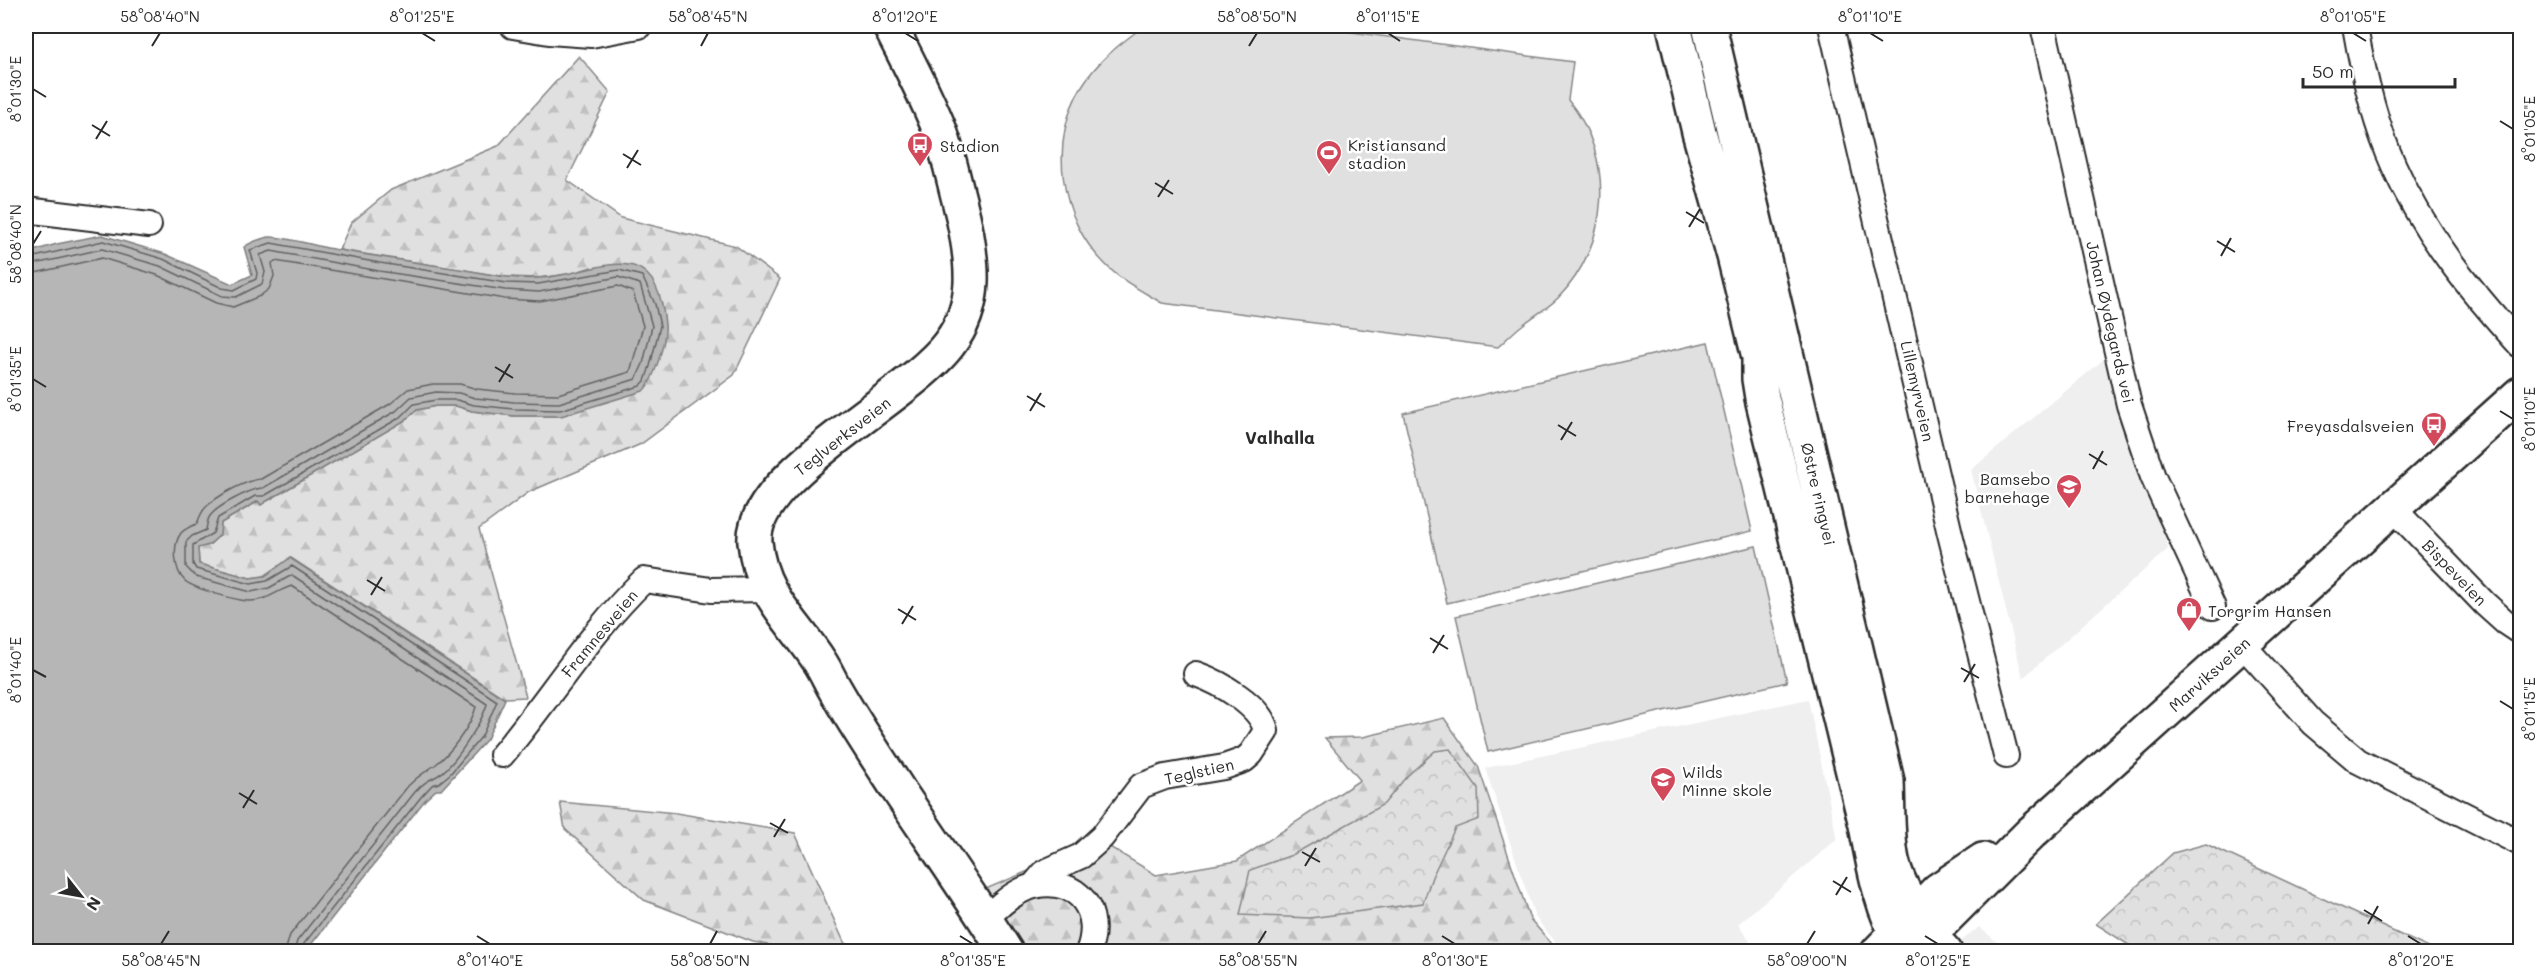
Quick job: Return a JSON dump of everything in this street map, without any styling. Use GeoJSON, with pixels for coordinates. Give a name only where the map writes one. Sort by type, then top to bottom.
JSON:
{"type":"FeatureCollection","features":[{"type":"Feature","properties":{"kind":"street"},"geometry":{"type":"LineString","coordinates":[[513,26],[549,32],[591,35],[639,26]]}},
{"type":"Feature","properties":{"kind":"street","name":"Teglverksveien"},"geometry":{"type":"LineString","coordinates":[[890,26],[931,108],[951,167],[967,230],[971,284],[967,309],[948,345],[934,360],[877,408],[812,457],[775,493],[755,526],[757,557],[766,589],[821,663],[835,690],[889,775],[996,938]]}},
{"type":"Feature","properties":{"kind":"street","name":"Østre ringvei"},"geometry":{"type":"LineString","coordinates":[[1674,26],[1759,357],[1762,398],[1866,825],[1878,884],[1912,940]]}},
{"type":"Feature","properties":{"kind":"street","name":"Østre ringvei"},"geometry":{"type":"LineString","coordinates":[[1709,26],[1887,781],[1891,856],[1912,940]]}},
{"type":"Feature","properties":{"kind":"street","name":"Lillemyrveien"},"geometry":{"type":"LineString","coordinates":[[1831,26],[1950,534],[2006,756]]}},
{"type":"Feature","properties":{"kind":"street","name":"Johan Øydegards vei"},"geometry":{"type":"LineString","coordinates":[[2043,26],[2129,405],[2153,477],[2213,607]]}},
{"type":"Feature","properties":{"kind":"street"},"geometry":{"type":"LineString","coordinates":[[2355,26],[2371,101],[2381,134],[2410,199],[2447,257],[2520,345]]}},
{"type":"Feature","properties":{"kind":"street"},"geometry":{"type":"LineString","coordinates":[[26,210],[148,225]]}},
{"type":"Feature","properties":{"kind":"street","name":"Marviksveien"},"geometry":{"type":"LineString","coordinates":[[1912,940],[2520,394]]}},
{"type":"Feature","properties":{"kind":"street","name":"Bispeveien"},"geometry":{"type":"LineString","coordinates":[[2393,508],[2485,604],[2520,632]]}},
{"type":"Feature","properties":{"kind":"street","name":"Framnesveien"},"geometry":{"type":"LineString","coordinates":[[502,755],[562,676],[644,580],[711,590],[766,589]]}},
{"type":"Feature","properties":{"kind":"street"},"geometry":{"type":"LineString","coordinates":[[2242,644],[2313,723],[2358,761],[2520,843]]}},
{"type":"Feature","properties":{"kind":"street","name":"Teglstien"},"geometry":{"type":"LineString","coordinates":[[1114,822],[1141,786],[1165,777],[1224,767],[1244,760],[1251,754],[1266,731],[1260,716],[1243,700],[1226,688],[1196,674]]}},
{"type":"Feature","properties":{"kind":"street","name":"Teglverksveien"},"geometry":{"type":"LineString","coordinates":[[996,938],[1014,894],[1034,886],[1045,872],[1081,856],[1114,822]]}},
{"type":"Feature","properties":{"kind":"street"},"geometry":{"type":"LineString","coordinates":[[1034,886],[1050,884],[1070,889],[1086,902],[1094,919],[1092,940],[1088,951]]}},
{"type":"Feature","properties":{"kind":"shaded area","name":"Bamsebo barnehage"},"geometry":{"type":"Polygon","coordinates":[[[2110,354],[2168,549],[2023,678],[1971,470],[2110,354]]]}},
{"type":"Feature","properties":{"kind":"shaded area","name":"Wilds Minne skole"},"geometry":{"type":"Polygon","coordinates":[[[1808,699],[1837,839],[1738,924],[1750,941],[1738,951],[1563,951],[1535,917],[1485,768],[1808,699]]]}},
{"type":"Feature","properties":{"kind":"shaded area"},"geometry":{"type":"Polygon","coordinates":[[[1979,927],[2008,951],[1948,952],[1979,927]]]}},
{"type":"Feature","properties":{"kind":"green space"},"geometry":{"type":"Polygon","coordinates":[[[1144,26],[1307,26],[1573,62],[1568,100],[1583,123],[1594,148],[1600,174],[1597,227],[1588,253],[1575,277],[1554,302],[1521,326],[1498,347],[1162,303],[1125,281],[1111,270],[1089,246],[1077,225],[1063,179],[1062,155],[1065,131],[1071,108],[1082,86],[1103,60],[1144,26]]]}},
{"type":"Feature","properties":{"kind":"green space"},"geometry":{"type":"Polygon","coordinates":[[[579,56],[610,92],[567,180],[621,218],[736,246],[780,279],[734,375],[641,444],[529,492],[479,529],[526,697],[504,698],[291,558],[264,576],[250,578],[199,564],[198,547],[209,545],[220,535],[221,523],[259,501],[261,505],[404,421],[417,410],[436,406],[456,406],[472,411],[514,416],[561,416],[591,267],[570,274],[537,278],[507,277],[339,250],[351,223],[391,190],[498,146],[579,56]]]}},
{"type":"Feature","properties":{"kind":"green space"},"geometry":{"type":"Polygon","coordinates":[[[1708,342],[1752,531],[1447,603],[1403,413],[1708,342]]]}},
{"type":"Feature","properties":{"kind":"green space"},"geometry":{"type":"Polygon","coordinates":[[[1756,546],[1787,682],[1488,752],[1456,616],[1756,546]]]}},
{"type":"Feature","properties":{"kind":"green space"},"geometry":{"type":"Polygon","coordinates":[[[1444,718],[1478,766],[1530,919],[1558,951],[968,952],[979,946],[980,915],[988,888],[1100,841],[1156,875],[1237,861],[1360,780],[1325,738],[1363,737],[1444,718]]]}},
{"type":"Feature","properties":{"kind":"green space"},"geometry":{"type":"Polygon","coordinates":[[[1450,749],[1478,788],[1479,819],[1455,828],[1432,877],[1423,903],[1310,918],[1240,915],[1250,870],[1292,855],[1384,804],[1406,777],[1435,751],[1450,749]]]}},
{"type":"Feature","properties":{"kind":"green space"},"geometry":{"type":"Polygon","coordinates":[[[560,802],[676,813],[795,833],[844,942],[853,951],[799,951],[753,942],[644,900],[565,829],[560,802]]]}},
{"type":"Feature","properties":{"kind":"green space"},"geometry":{"type":"Polygon","coordinates":[[[2206,844],[2435,951],[2138,951],[2096,924],[2173,853],[2206,844]]]}},
{"type":"Feature","properties":{"kind":"water"},"geometry":{"type":"Polygon","coordinates":[[[102,235],[165,254],[232,284],[252,275],[244,247],[259,240],[275,237],[320,247],[520,278],[560,275],[620,264],[636,267],[650,276],[659,295],[665,324],[664,339],[655,369],[643,391],[561,416],[514,416],[472,411],[456,406],[436,406],[417,410],[404,421],[261,505],[258,501],[221,523],[220,535],[209,545],[198,548],[199,564],[250,578],[265,576],[290,558],[505,699],[487,739],[441,790],[436,790],[425,800],[306,951],[26,951],[26,253],[102,235]]]}},
{"type":"Feature","properties":{"kind":"place","name":"Stadion"},"geometry":{"type":"Point","coordinates":[920,168]}},
{"type":"Feature","properties":{"kind":"place","name":"Kristiansand stadion"},"geometry":{"type":"Point","coordinates":[1329,176]}},
{"type":"Feature","properties":{"kind":"place","name":"Freyasdalsveien"},"geometry":{"type":"Point","coordinates":[2434,448]}},
{"type":"Feature","properties":{"kind":"place","name":"Bamsebo barnehage"},"geometry":{"type":"Point","coordinates":[2069,510]}},
{"type":"Feature","properties":{"kind":"place","name":"Torgrim Hansen"},"geometry":{"type":"Point","coordinates":[2189,633]}},
{"type":"Feature","properties":{"kind":"place","name":"Wilds Minne skole"},"geometry":{"type":"Point","coordinates":[1663,803]}},
{"type":"Feature","properties":{"kind":"district","name":"Valhalla"},"geometry":{"type":"Point","coordinates":[1280,437]}}]}
